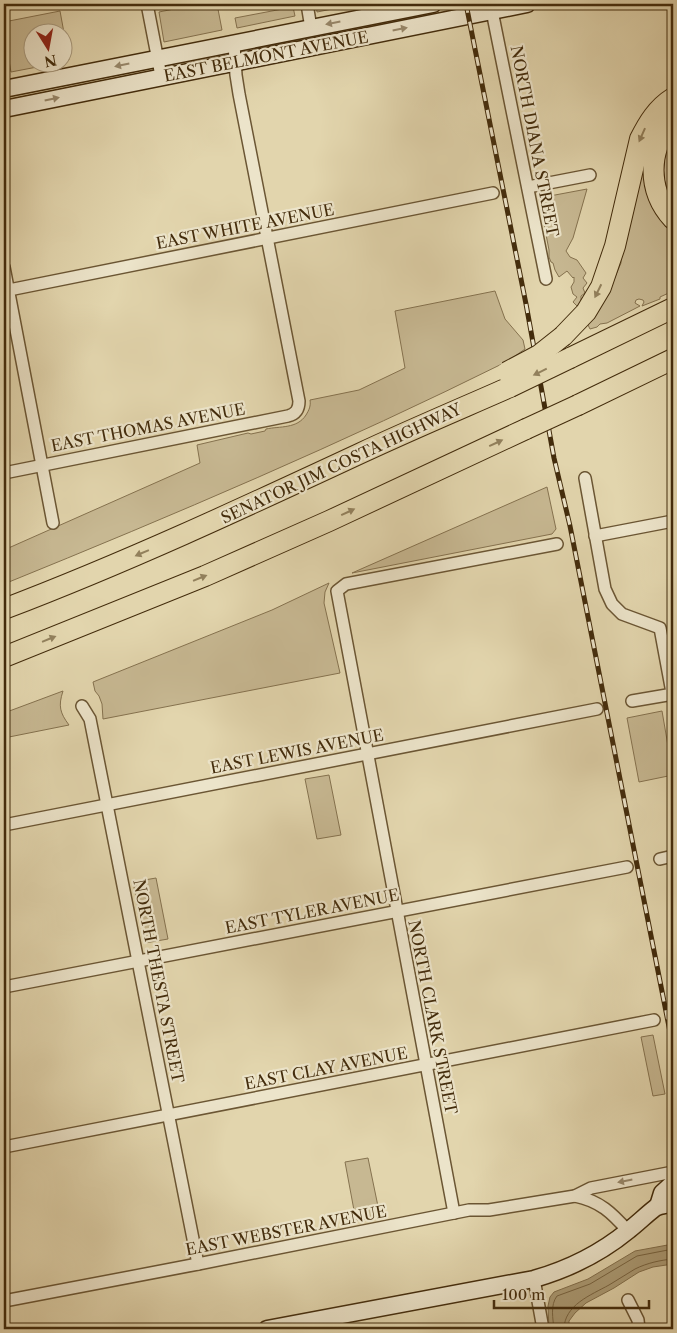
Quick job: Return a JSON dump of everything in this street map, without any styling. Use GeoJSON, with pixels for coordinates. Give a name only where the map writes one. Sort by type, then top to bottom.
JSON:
{"type":"FeatureCollection","features":[{"type":"Feature","properties":{"kind":"highway"},"geometry":{"type":"LineString","coordinates":[[509,379],[563,336],[586,312],[601,287],[615,246],[640,139],[656,113],[673,98]]}},
{"type":"Feature","properties":{"kind":"highway"},"geometry":{"type":"LineString","coordinates":[[673,121],[664,131],[659,141],[655,152],[654,166],[656,185],[661,203],[673,219]]}},
{"type":"Feature","properties":{"kind":"highway","name":"SENATOR JIM COSTA HIGHWAY"},"geometry":{"type":"LineString","coordinates":[[4,609],[179,537],[361,453],[509,379],[570,358],[673,308]]}},
{"type":"Feature","properties":{"kind":"highway"},"geometry":{"type":"LineString","coordinates":[[4,657],[205,576],[329,521],[673,359]]}},
{"type":"Feature","properties":{"kind":"highway"},"geometry":{"type":"LineString","coordinates":[[578,405],[673,371]]}},
{"type":"Feature","properties":{"kind":"main road","name":"EAST BELMONT AVENUE"},"geometry":{"type":"LineString","coordinates":[[5,85],[234,44],[433,4]]}},
{"type":"Feature","properties":{"kind":"main road","name":"EAST BELMONT AVENUE"},"geometry":{"type":"LineString","coordinates":[[4,109],[493,7],[528,4]]}},
{"type":"Feature","properties":{"kind":"main road"},"geometry":{"type":"LineString","coordinates":[[267,1329],[534,1279],[554,1273],[582,1261],[601,1250],[665,1204],[662,1193],[673,1183]]}},
{"type":"Feature","properties":{"kind":"street"},"geometry":{"type":"LineString","coordinates":[[148,4],[161,76]]}},
{"type":"Feature","properties":{"kind":"street"},"geometry":{"type":"LineString","coordinates":[[306,4],[311,28]]}},
{"type":"Feature","properties":{"kind":"street","name":"NORTH DIANA STREET"},"geometry":{"type":"LineString","coordinates":[[493,7],[546,279]]}},
{"type":"Feature","properties":{"kind":"street"},"geometry":{"type":"LineString","coordinates":[[234,44],[237,84],[266,238]]}},
{"type":"Feature","properties":{"kind":"street"},"geometry":{"type":"LineString","coordinates":[[528,187],[590,174]]}},
{"type":"Feature","properties":{"kind":"street","name":"EAST WHITE AVENUE"},"geometry":{"type":"LineString","coordinates":[[6,290],[493,193]]}},
{"type":"Feature","properties":{"kind":"street","name":"EAST THOMAS AVENUE"},"geometry":{"type":"LineString","coordinates":[[4,473],[293,414],[297,410],[299,401],[266,238]]}},
{"type":"Feature","properties":{"kind":"street"},"geometry":{"type":"LineString","coordinates":[[4,267],[6,290],[53,524]]}},
{"type":"Feature","properties":{"kind":"street"},"geometry":{"type":"LineString","coordinates":[[585,478],[606,590],[612,604],[622,614],[660,628],[673,695],[632,701]]}},
{"type":"Feature","properties":{"kind":"street"},"geometry":{"type":"LineString","coordinates":[[595,536],[673,521]]}},
{"type":"Feature","properties":{"kind":"street","name":"NORTH CLARK STREET"},"geometry":{"type":"LineString","coordinates":[[454,1213],[337,591],[346,584],[557,544]]}},
{"type":"Feature","properties":{"kind":"street","name":"NORTH THESTA STREET"},"geometry":{"type":"LineString","coordinates":[[82,706],[90,718],[198,1264]]}},
{"type":"Feature","properties":{"kind":"street","name":"EAST LEWIS AVENUE"},"geometry":{"type":"LineString","coordinates":[[4,826],[597,709]]}},
{"type":"Feature","properties":{"kind":"street"},"geometry":{"type":"LineString","coordinates":[[660,859],[673,856]]}},
{"type":"Feature","properties":{"kind":"street","name":"EAST TYLER AVENUE"},"geometry":{"type":"LineString","coordinates":[[4,988],[627,867]]}},
{"type":"Feature","properties":{"kind":"street","name":"EAST CLAY AVENUE"},"geometry":{"type":"LineString","coordinates":[[4,1148],[654,1020]]}},
{"type":"Feature","properties":{"kind":"street","name":"EAST WEBSTER AVENUE"},"geometry":{"type":"LineString","coordinates":[[4,1301],[469,1210],[489,1210],[576,1196],[591,1188],[673,1173]]}},
{"type":"Feature","properties":{"kind":"street","name":"EAST WEBSTER AVENUE"},"geometry":{"type":"LineString","coordinates":[[576,1196],[606,1208],[628,1231]]}},
{"type":"Feature","properties":{"kind":"street"},"geometry":{"type":"LineString","coordinates":[[534,1279],[543,1329]]}},
{"type":"Feature","properties":{"kind":"street"},"geometry":{"type":"LineString","coordinates":[[628,1300],[638,1320],[639,1329]]}},
{"type":"Feature","properties":{"kind":"shaded area"},"geometry":{"type":"Polygon","coordinates":[[[199,4],[217,4],[222,30],[164,42],[159,12],[199,4]]]}},
{"type":"Feature","properties":{"kind":"shaded area"},"geometry":{"type":"Polygon","coordinates":[[[316,4],[358,4],[317,12],[316,4]]]}},
{"type":"Feature","properties":{"kind":"shaded area"},"geometry":{"type":"Polygon","coordinates":[[[293,7],[295,16],[237,28],[235,18],[293,7]]]}},
{"type":"Feature","properties":{"kind":"shaded area"},"geometry":{"type":"Polygon","coordinates":[[[60,11],[62,22],[22,22],[22,70],[11,72],[4,22],[60,11]]]}},
{"type":"Feature","properties":{"kind":"shaded area"},"geometry":{"type":"Polygon","coordinates":[[[673,139],[673,202],[666,186],[663,170],[665,154],[673,139]]]}},
{"type":"Feature","properties":{"kind":"shaded area"},"geometry":{"type":"Polygon","coordinates":[[[643,158],[673,227],[673,291],[660,297],[660,299],[642,306],[643,300],[636,300],[635,303],[640,306],[607,323],[590,329],[587,323],[608,292],[610,293],[609,291],[621,263],[643,158]]]}},
{"type":"Feature","properties":{"kind":"shaded area"},"geometry":{"type":"Polygon","coordinates":[[[587,189],[573,238],[566,251],[570,257],[577,260],[586,273],[583,278],[587,283],[583,288],[585,293],[581,296],[581,304],[577,306],[573,302],[577,297],[573,294],[571,287],[574,277],[567,271],[559,277],[549,257],[539,198],[587,189]]]}},
{"type":"Feature","properties":{"kind":"shaded area"},"geometry":{"type":"Polygon","coordinates":[[[495,291],[505,319],[523,340],[525,349],[508,361],[384,421],[258,477],[4,584],[4,550],[200,463],[197,445],[265,431],[266,429],[293,425],[306,415],[310,408],[310,400],[359,390],[405,368],[395,311],[495,291]]]}},
{"type":"Feature","properties":{"kind":"shaded area"},"geometry":{"type":"Polygon","coordinates":[[[547,487],[556,529],[552,534],[352,573],[547,487]]]}},
{"type":"Feature","properties":{"kind":"shaded area"},"geometry":{"type":"Polygon","coordinates":[[[329,583],[325,592],[324,603],[340,673],[103,719],[102,704],[95,691],[93,682],[272,610],[329,583]]]}},
{"type":"Feature","properties":{"kind":"shaded area"},"geometry":{"type":"Polygon","coordinates":[[[63,691],[61,709],[69,725],[4,738],[4,713],[63,691]]]}},
{"type":"Feature","properties":{"kind":"shaded area"},"geometry":{"type":"Polygon","coordinates":[[[662,711],[673,775],[639,782],[627,718],[662,711]]]}},
{"type":"Feature","properties":{"kind":"shaded area"},"geometry":{"type":"Polygon","coordinates":[[[329,775],[341,835],[317,839],[305,779],[329,775]]]}},
{"type":"Feature","properties":{"kind":"shaded area"},"geometry":{"type":"Polygon","coordinates":[[[156,878],[168,939],[145,943],[133,882],[156,878]]]}},
{"type":"Feature","properties":{"kind":"shaded area"},"geometry":{"type":"Polygon","coordinates":[[[653,1035],[665,1094],[653,1096],[641,1037],[653,1035]]]}},
{"type":"Feature","properties":{"kind":"shaded area"},"geometry":{"type":"Polygon","coordinates":[[[368,1158],[380,1216],[356,1221],[345,1162],[368,1158]]]}},
{"type":"Feature","properties":{"kind":"water"},"geometry":{"type":"Polygon","coordinates":[[[673,1244],[673,1264],[653,1267],[639,1272],[586,1303],[569,1321],[569,1329],[549,1329],[548,1306],[550,1297],[554,1292],[588,1279],[635,1251],[673,1244]]]}},
{"type":"Feature","properties":{"kind":"railway"},"geometry":{"type":"LineString","coordinates":[[466,4],[526,304],[554,458],[570,526],[673,1047]]}}]}
